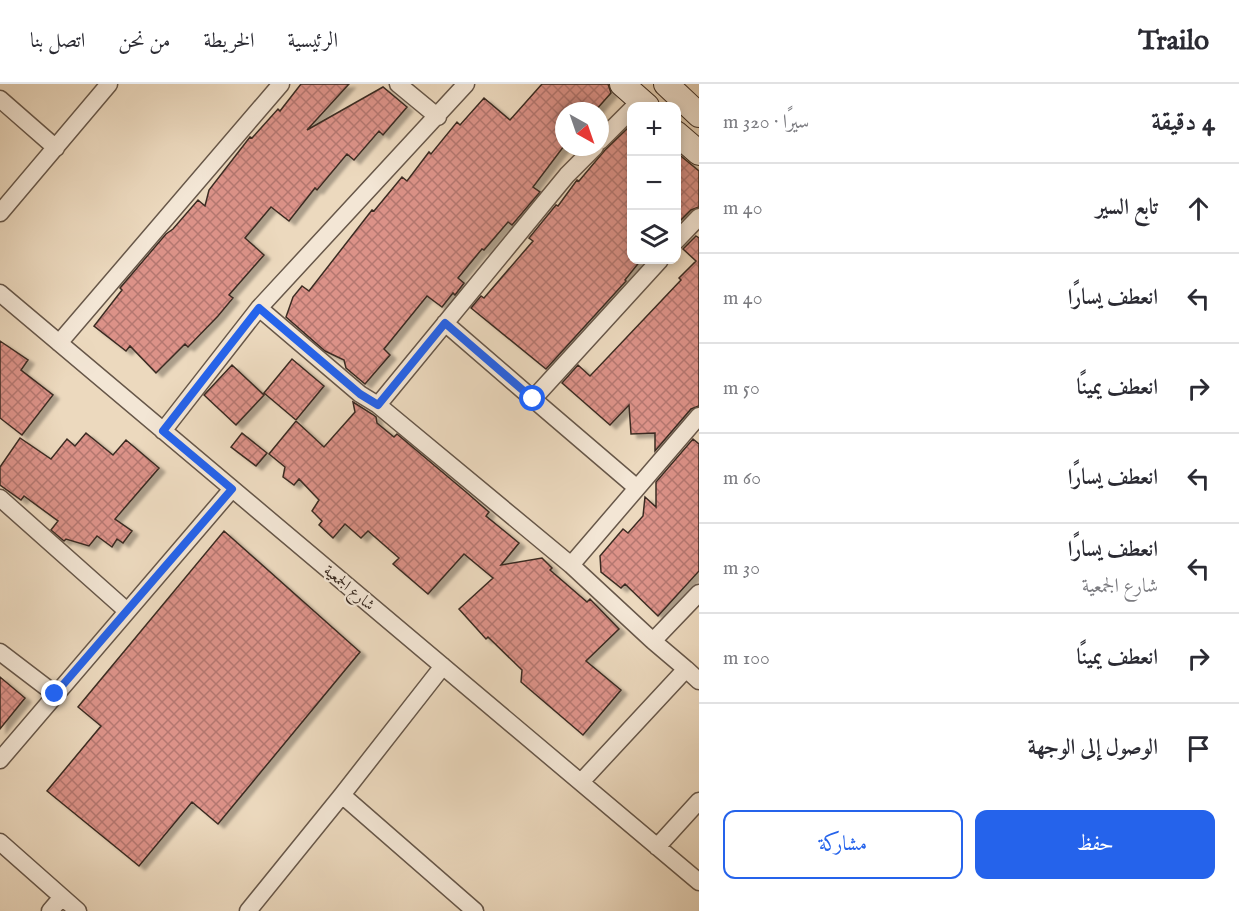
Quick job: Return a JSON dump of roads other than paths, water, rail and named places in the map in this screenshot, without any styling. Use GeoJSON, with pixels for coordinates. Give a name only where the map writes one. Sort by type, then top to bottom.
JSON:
{"type":"FeatureCollection","features":[{"type":"Feature","properties":{"kind":"main road"},"geometry":{"type":"LineString","coordinates":[[622,84],[636,102]]}},
{"type":"Feature","properties":{"kind":"main road"},"geometry":{"type":"LineString","coordinates":[[666,84],[699,115]]}},
{"type":"Feature","properties":{"kind":"main road"},"geometry":{"type":"LineString","coordinates":[[681,137],[699,153]]}},
{"type":"Feature","properties":{"kind":"street"},"geometry":{"type":"LineString","coordinates":[[0,213],[109,84]]}},
{"type":"Feature","properties":{"kind":"street"},"geometry":{"type":"LineString","coordinates":[[59,343],[281,84]]}},
{"type":"Feature","properties":{"kind":"street"},"geometry":{"type":"LineString","coordinates":[[398,84],[438,117]]}},
{"type":"Feature","properties":{"kind":"street"},"geometry":{"type":"LineString","coordinates":[[163,431],[259,308],[438,117],[466,84]]}},
{"type":"Feature","properties":{"kind":"street"},"geometry":{"type":"LineString","coordinates":[[0,99],[56,148]]}},
{"type":"Feature","properties":{"kind":"street"},"geometry":{"type":"LineString","coordinates":[[609,132],[627,115]]}},
{"type":"Feature","properties":{"kind":"street"},"geometry":{"type":"LineString","coordinates":[[378,405],[567,175],[586,156]]}},
{"type":"Feature","properties":{"kind":"street"},"geometry":{"type":"LineString","coordinates":[[681,236],[699,216]]}},
{"type":"Feature","properties":{"kind":"street"},"geometry":{"type":"LineString","coordinates":[[533,399],[656,264]]}},
{"type":"Feature","properties":{"kind":"street","name":"شارع الجمعية"},"geometry":{"type":"LineString","coordinates":[[0,293],[699,882]]}},
{"type":"Feature","properties":{"kind":"street"},"geometry":{"type":"LineString","coordinates":[[259,308],[360,394],[378,405],[572,566],[699,681]]}},
{"type":"Feature","properties":{"kind":"street"},"geometry":{"type":"LineString","coordinates":[[445,323],[637,488]]}},
{"type":"Feature","properties":{"kind":"street"},"geometry":{"type":"LineString","coordinates":[[572,566],[699,416]]}},
{"type":"Feature","properties":{"kind":"street"},"geometry":{"type":"LineString","coordinates":[[0,759],[232,489]]}},
{"type":"Feature","properties":{"kind":"street"},"geometry":{"type":"LineString","coordinates":[[1,500],[127,611]]}},
{"type":"Feature","properties":{"kind":"street"},"geometry":{"type":"LineString","coordinates":[[653,641],[699,592]]}},
{"type":"Feature","properties":{"kind":"street"},"geometry":{"type":"LineString","coordinates":[[0,652],[55,694]]}},
{"type":"Feature","properties":{"kind":"street"},"geometry":{"type":"LineString","coordinates":[[251,910],[442,666]]}},
{"type":"Feature","properties":{"kind":"street"},"geometry":{"type":"LineString","coordinates":[[581,782],[686,669]]}},
{"type":"Feature","properties":{"kind":"street"},"geometry":{"type":"LineString","coordinates":[[342,795],[475,911]]}},
{"type":"Feature","properties":{"kind":"street"},"geometry":{"type":"LineString","coordinates":[[657,846],[699,801]]}},
{"type":"Feature","properties":{"kind":"street"},"geometry":{"type":"LineString","coordinates":[[0,842],[78,911]]}},
{"type":"Feature","properties":{"kind":"street"},"geometry":{"type":"LineString","coordinates":[[50,911],[62,897]]}}]}
